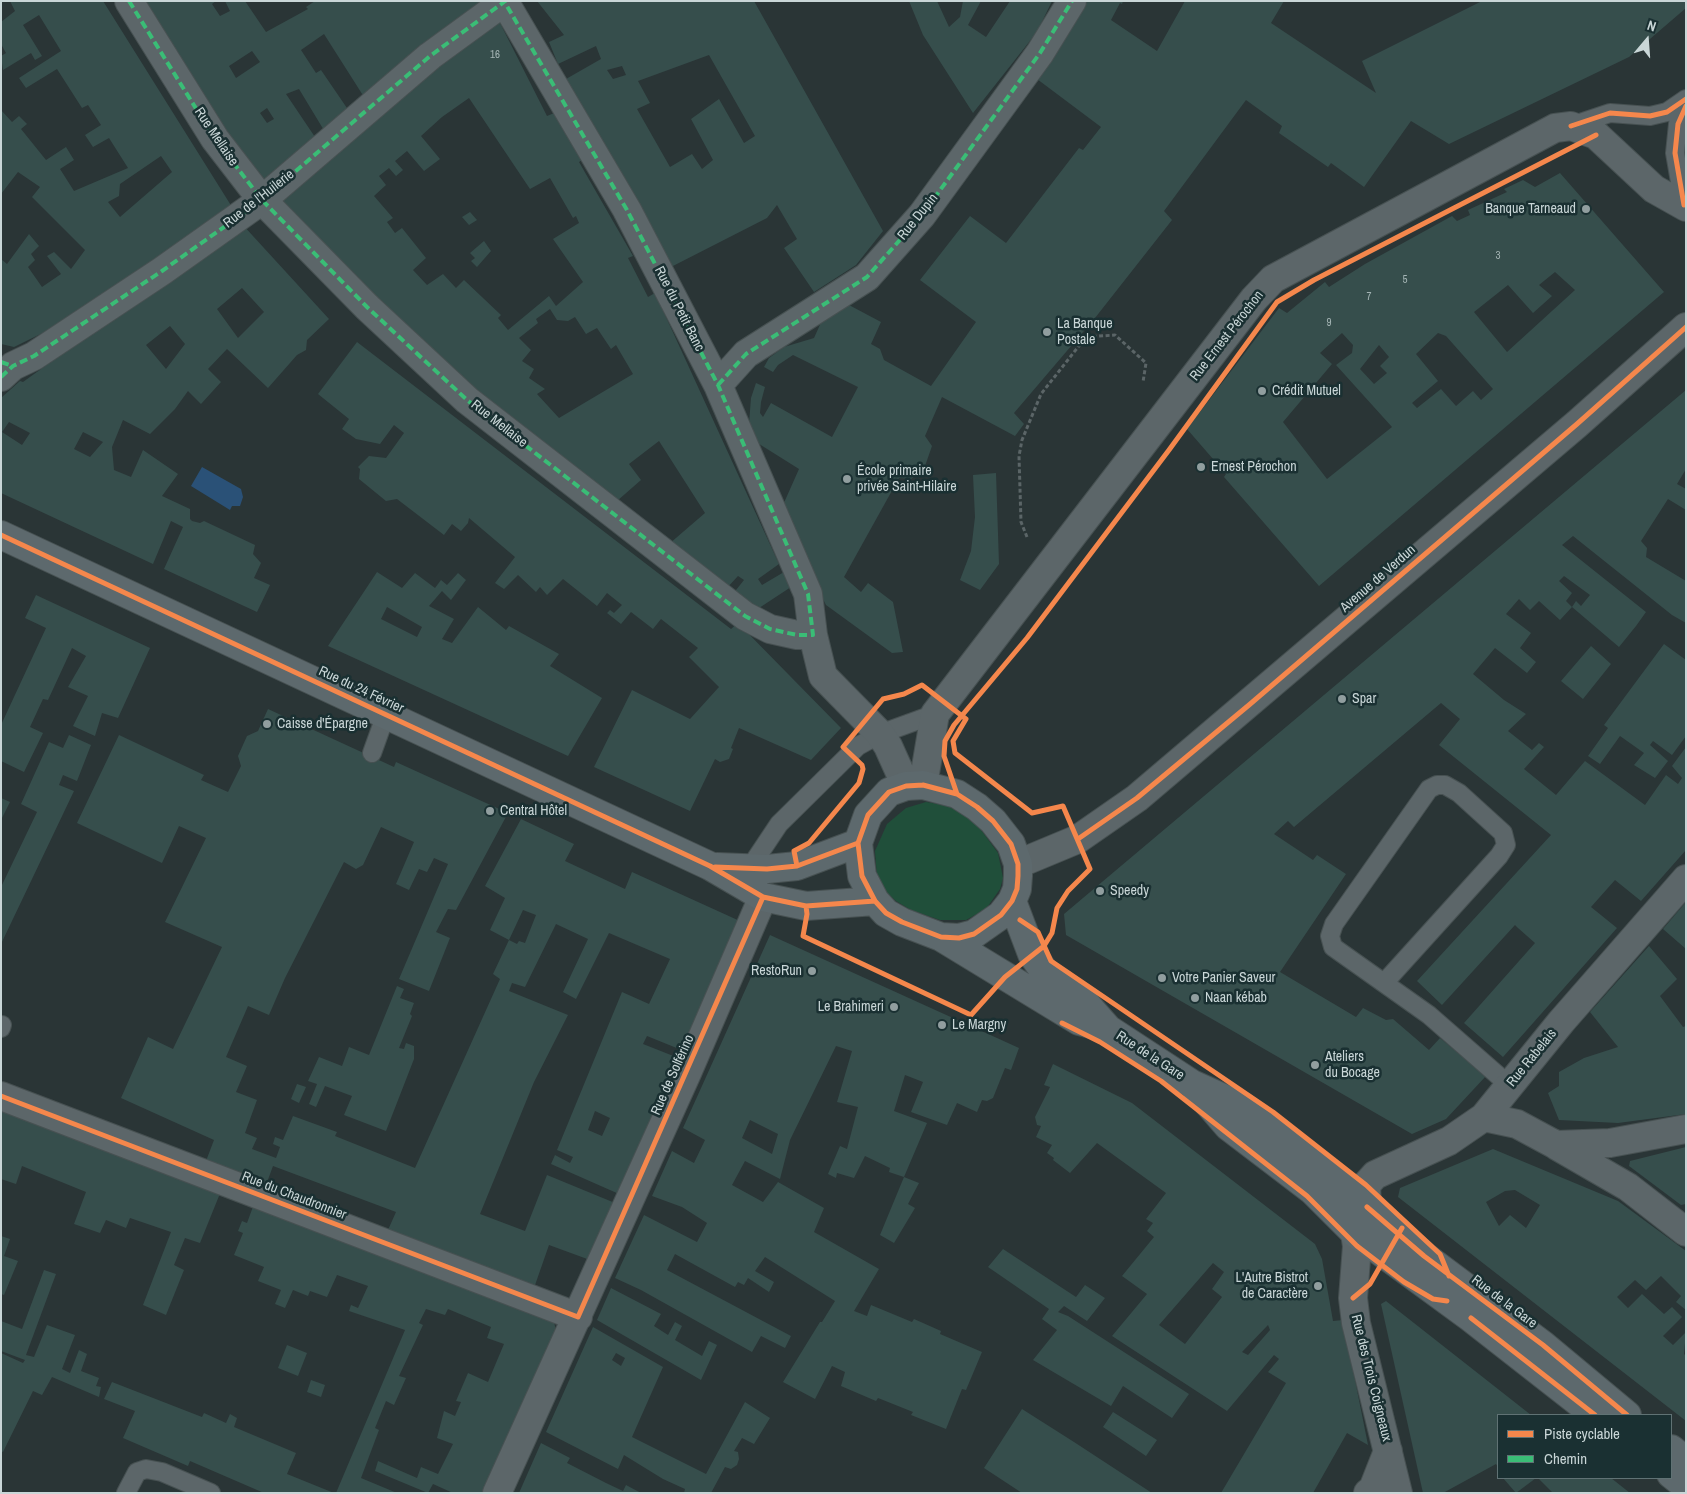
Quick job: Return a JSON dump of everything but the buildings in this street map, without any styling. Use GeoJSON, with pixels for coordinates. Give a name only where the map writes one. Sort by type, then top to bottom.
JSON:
{"type":"FeatureCollection","features":[{"type":"Feature","properties":{"kind":"main road","name":"Rue du 24 Février"},"geometry":{"type":"LineString","coordinates":[[1,535],[710,866],[763,897],[806,906],[874,901]]}},
{"type":"Feature","properties":{"kind":"main road"},"geometry":{"type":"LineString","coordinates":[[914,785],[957,794],[977,807],[993,821],[1011,844],[1018,864],[1017,889],[1012,900],[1001,915],[974,934],[959,938],[941,937],[902,922],[886,913],[874,901],[862,876],[858,843],[868,815],[876,804],[889,792],[914,785]]}},
{"type":"Feature","properties":{"kind":"main road","name":"Rue du 24 Février"},"geometry":{"type":"LineString","coordinates":[[710,866],[749,869],[797,866],[858,843]]}},
{"type":"Feature","properties":{"kind":"main road","name":"Rue de la Gare"},"geometry":{"type":"LineString","coordinates":[[1012,900],[1032,954],[1046,974],[1086,1004],[1108,1029],[1192,1084],[1244,1107],[1289,1141],[1424,1256],[1543,1345],[1626,1414]]}},
{"type":"Feature","properties":{"kind":"main road","name":"Rue de la Gare"},"geometry":{"type":"LineString","coordinates":[[941,937],[1079,1021],[1108,1029]]}},
{"type":"Feature","properties":{"kind":"main road","name":"Rue de la Gare"},"geometry":{"type":"LineString","coordinates":[[1192,1084],[1228,1126],[1312,1190],[1355,1232],[1471,1318],[1594,1414]]}},
{"type":"Feature","properties":{"kind":"main road"},"geometry":{"type":"LineString","coordinates":[[1672,1450],[1686,1460]]}},
{"type":"Feature","properties":{"kind":"main road"},"geometry":{"type":"LineString","coordinates":[[1672,1475],[1686,1486]]}},
{"type":"Feature","properties":{"kind":"street","name":"Rue Mellaise"},"geometry":{"type":"LineString","coordinates":[[129,1],[216,139],[262,200],[367,306],[467,400],[745,616],[770,629],[797,636],[813,635]]}},
{"type":"Feature","properties":{"kind":"street","name":"Rue Dupin"},"geometry":{"type":"LineString","coordinates":[[718,385],[746,354],[867,277],[922,215],[1040,53],[1072,1]]}},
{"type":"Feature","properties":{"kind":"street","name":"Rue de l'Huilerie"},"geometry":{"type":"LineString","coordinates":[[5,368],[34,356],[162,271],[262,200],[430,56],[504,2]]}},
{"type":"Feature","properties":{"kind":"street","name":"Rue du Petit Banc"},"geometry":{"type":"LineString","coordinates":[[504,2],[627,210],[718,385],[808,594],[813,635]]}},
{"type":"Feature","properties":{"kind":"street"},"geometry":{"type":"LineString","coordinates":[[1571,126],[1596,135],[1654,190],[1685,206]]}},
{"type":"Feature","properties":{"kind":"street","name":"Rue Ernest Pérochon"},"geometry":{"type":"LineString","coordinates":[[914,785],[935,714],[1254,299],[1273,279],[1543,133],[1555,128],[1571,126]]}},
{"type":"Feature","properties":{"kind":"street","name":"Avenue de Verdun"},"geometry":{"type":"LineString","coordinates":[[1018,864],[1078,839],[1137,798],[1570,430],[1686,327]]}},
{"type":"Feature","properties":{"kind":"street"},"geometry":{"type":"LineString","coordinates":[[813,635],[823,676],[880,734],[914,785]]}},
{"type":"Feature","properties":{"kind":"street","name":"Rue Rabelais"},"geometry":{"type":"LineString","coordinates":[[1366,1207],[1366,1185],[1376,1175],[1449,1141],[1484,1117],[1561,1022],[1686,879]]}},
{"type":"Feature","properties":{"kind":"street","name":"Rue de Solférino"},"geometry":{"type":"LineString","coordinates":[[497,1493],[539,1396],[578,1317],[763,897]]}},
{"type":"Feature","properties":{"kind":"street","name":"Rue du Chaudronnier"},"geometry":{"type":"LineString","coordinates":[[1,1096],[578,1317]]}},
{"type":"Feature","properties":{"kind":"street"},"geometry":{"type":"LineString","coordinates":[[1484,1117],[1517,1124],[1556,1145],[1628,1187],[1686,1232]]}},
{"type":"Feature","properties":{"kind":"street"},"geometry":{"type":"LineString","coordinates":[[1556,1145],[1610,1143],[1686,1129]]}},
{"type":"Feature","properties":{"kind":"street","name":"Rue des Trois Coigneaux"},"geometry":{"type":"LineString","coordinates":[[1355,1232],[1357,1246],[1352,1298],[1356,1323],[1398,1493]]}},
{"type":"Feature","properties":{"kind":"street"},"geometry":{"type":"LineString","coordinates":[[1368,1493],[1373,1489],[1388,1450]]}},
{"type":"Feature","properties":{"kind":"lane"},"geometry":{"type":"LineString","coordinates":[[1571,126],[1610,113],[1650,116],[1667,112],[1686,100]]}},
{"type":"Feature","properties":{"kind":"lane"},"geometry":{"type":"LineString","coordinates":[[1685,206],[1675,153],[1678,124],[1686,106]]}},
{"type":"Feature","properties":{"kind":"lane"},"geometry":{"type":"LineString","coordinates":[[372,753],[386,714]]}},
{"type":"Feature","properties":{"kind":"lane"},"geometry":{"type":"LineString","coordinates":[[749,869],[780,824],[858,746],[880,734],[935,714]]}},
{"type":"Feature","properties":{"kind":"lane"},"geometry":{"type":"LineString","coordinates":[[1384,983],[1499,856],[1506,844],[1503,833],[1458,793],[1445,785],[1437,785],[1429,789],[1334,924],[1330,936],[1333,948],[1429,1015],[1509,1085]]}},
{"type":"Feature","properties":{"kind":"lane"},"geometry":{"type":"LineString","coordinates":[[126,1493],[137,1472],[146,1469],[162,1472],[211,1493]]}},
{"type":"Feature","properties":{"kind":"path"},"geometry":{"type":"LineString","coordinates":[[1031,544],[1021,522],[1019,456],[1022,440],[1041,394],[1086,337],[1115,336],[1146,363],[1143,382]]}},
{"type":"Feature","properties":{"kind":"green space"},"geometry":{"type":"Polygon","coordinates":[[[926,802],[951,806],[965,814],[976,823],[998,853],[1003,878],[1000,889],[986,909],[966,920],[940,920],[911,910],[896,901],[884,890],[877,877],[875,851],[887,824],[906,808],[926,802]]]}},
{"type":"Feature","properties":{"kind":"water"},"geometry":{"type":"Polygon","coordinates":[[[202,467],[241,489],[243,497],[240,506],[232,506],[230,510],[191,486],[202,467]]]}},
{"type":"Feature","properties":{"kind":"marked path"},"geometry":{"type":"LineString","coordinates":[[129,1],[215,139],[262,200],[367,307],[467,400],[745,616],[770,629],[797,635],[813,635],[808,594],[718,385],[627,210],[504,1]]}},
{"type":"Feature","properties":{"kind":"marked path"},"geometry":{"type":"LineString","coordinates":[[718,385],[746,354],[867,277],[922,215],[1040,53],[1072,1]]}},
{"type":"Feature","properties":{"kind":"marked path"},"geometry":{"type":"LineString","coordinates":[[1,377],[13,366],[34,356],[162,271],[262,200],[430,56],[504,2]]}},
{"type":"Feature","properties":{"kind":"marked path"},"geometry":{"type":"LineString","coordinates":[[1,362],[13,366]]}},
{"type":"Feature","properties":{"kind":"cycle path"},"geometry":{"type":"LineString","coordinates":[[1571,126],[1610,113],[1650,116],[1667,112],[1686,99]]}},
{"type":"Feature","properties":{"kind":"cycle path"},"geometry":{"type":"LineString","coordinates":[[1684,205],[1675,153],[1678,124],[1686,106]]}},
{"type":"Feature","properties":{"kind":"cycle path"},"geometry":{"type":"LineString","coordinates":[[957,794],[944,756],[945,741],[954,725],[1027,638],[1169,450],[1277,302],[1314,280],[1596,135]]}},
{"type":"Feature","properties":{"kind":"cycle path"},"geometry":{"type":"LineString","coordinates":[[1078,839],[1137,798],[1249,705],[1577,424],[1686,327]]}},
{"type":"Feature","properties":{"kind":"cycle path"},"geometry":{"type":"LineString","coordinates":[[1,535],[710,866],[763,897],[806,906],[875,901]]}},
{"type":"Feature","properties":{"kind":"cycle path"},"geometry":{"type":"LineString","coordinates":[[797,866],[794,851],[809,843],[859,783],[863,769],[862,765],[843,747],[883,699],[904,694],[922,685],[966,719],[953,741],[955,753],[1032,813],[1063,806],[1090,869],[1068,891],[1057,908],[1052,933],[1044,946],[1005,977],[971,1015],[803,936],[807,914],[806,906]]}},
{"type":"Feature","properties":{"kind":"cycle path"},"geometry":{"type":"LineString","coordinates":[[923,785],[957,794],[977,807],[993,821],[1011,844],[1018,864],[1017,889],[1012,901],[1001,915],[974,934],[959,938],[941,937],[902,922],[886,913],[875,901],[862,876],[858,843],[868,815],[889,792],[906,786],[923,785]]}},
{"type":"Feature","properties":{"kind":"cycle path"},"geometry":{"type":"LineString","coordinates":[[715,867],[767,869],[797,866],[858,843]]}},
{"type":"Feature","properties":{"kind":"cycle path"},"geometry":{"type":"LineString","coordinates":[[1,1096],[578,1317],[763,897]]}},
{"type":"Feature","properties":{"kind":"cycle path"},"geometry":{"type":"LineString","coordinates":[[1020,920],[1038,932],[1051,961],[1273,1112],[1366,1185],[1440,1254],[1449,1276]]}},
{"type":"Feature","properties":{"kind":"cycle path"},"geometry":{"type":"LineString","coordinates":[[1062,1023],[1100,1042],[1161,1081],[1307,1196],[1357,1246],[1404,1282],[1433,1299],[1447,1301]]}},
{"type":"Feature","properties":{"kind":"cycle path"},"geometry":{"type":"LineString","coordinates":[[1367,1207],[1424,1256],[1543,1345],[1626,1414]]}},
{"type":"Feature","properties":{"kind":"cycle path"},"geometry":{"type":"LineString","coordinates":[[1353,1298],[1370,1284],[1402,1228]]}},
{"type":"Feature","properties":{"kind":"cycle path"},"geometry":{"type":"LineString","coordinates":[[1471,1318],[1594,1414]]}},
{"type":"Feature","properties":{"kind":"place","name":"Banque Tarneaud"},"geometry":{"type":"Point","coordinates":[1586,209]}},
{"type":"Feature","properties":{"kind":"place","name":"La Banque Postale"},"geometry":{"type":"Point","coordinates":[1047,332]}},
{"type":"Feature","properties":{"kind":"place","name":"Crédit Mutuel"},"geometry":{"type":"Point","coordinates":[1262,391]}},
{"type":"Feature","properties":{"kind":"place","name":"Ernest Pérochon"},"geometry":{"type":"Point","coordinates":[1201,467]}},
{"type":"Feature","properties":{"kind":"place","name":"École primaire privée Saint-Hilaire"},"geometry":{"type":"Point","coordinates":[847,479]}},
{"type":"Feature","properties":{"kind":"place","name":"Spar"},"geometry":{"type":"Point","coordinates":[1342,699]}},
{"type":"Feature","properties":{"kind":"place","name":"Caisse d'Épargne"},"geometry":{"type":"Point","coordinates":[267,724]}},
{"type":"Feature","properties":{"kind":"place","name":"Central Hôtel"},"geometry":{"type":"Point","coordinates":[490,811]}},
{"type":"Feature","properties":{"kind":"place","name":"Speedy"},"geometry":{"type":"Point","coordinates":[1100,891]}},
{"type":"Feature","properties":{"kind":"place","name":"RestoRun"},"geometry":{"type":"Point","coordinates":[812,971]}},
{"type":"Feature","properties":{"kind":"place","name":"Votre Panier Saveur"},"geometry":{"type":"Point","coordinates":[1162,978]}},
{"type":"Feature","properties":{"kind":"place","name":"Naan kébab"},"geometry":{"type":"Point","coordinates":[1195,998]}},
{"type":"Feature","properties":{"kind":"place","name":"Le Brahimeri"},"geometry":{"type":"Point","coordinates":[894,1007]}},
{"type":"Feature","properties":{"kind":"place","name":"Le Margny"},"geometry":{"type":"Point","coordinates":[942,1025]}},
{"type":"Feature","properties":{"kind":"place","name":"Ateliers du Bocage"},"geometry":{"type":"Point","coordinates":[1315,1065]}},
{"type":"Feature","properties":{"kind":"place","name":"L'Autre Bistrot de Caractère"},"geometry":{"type":"Point","coordinates":[1318,1286]}}]}
